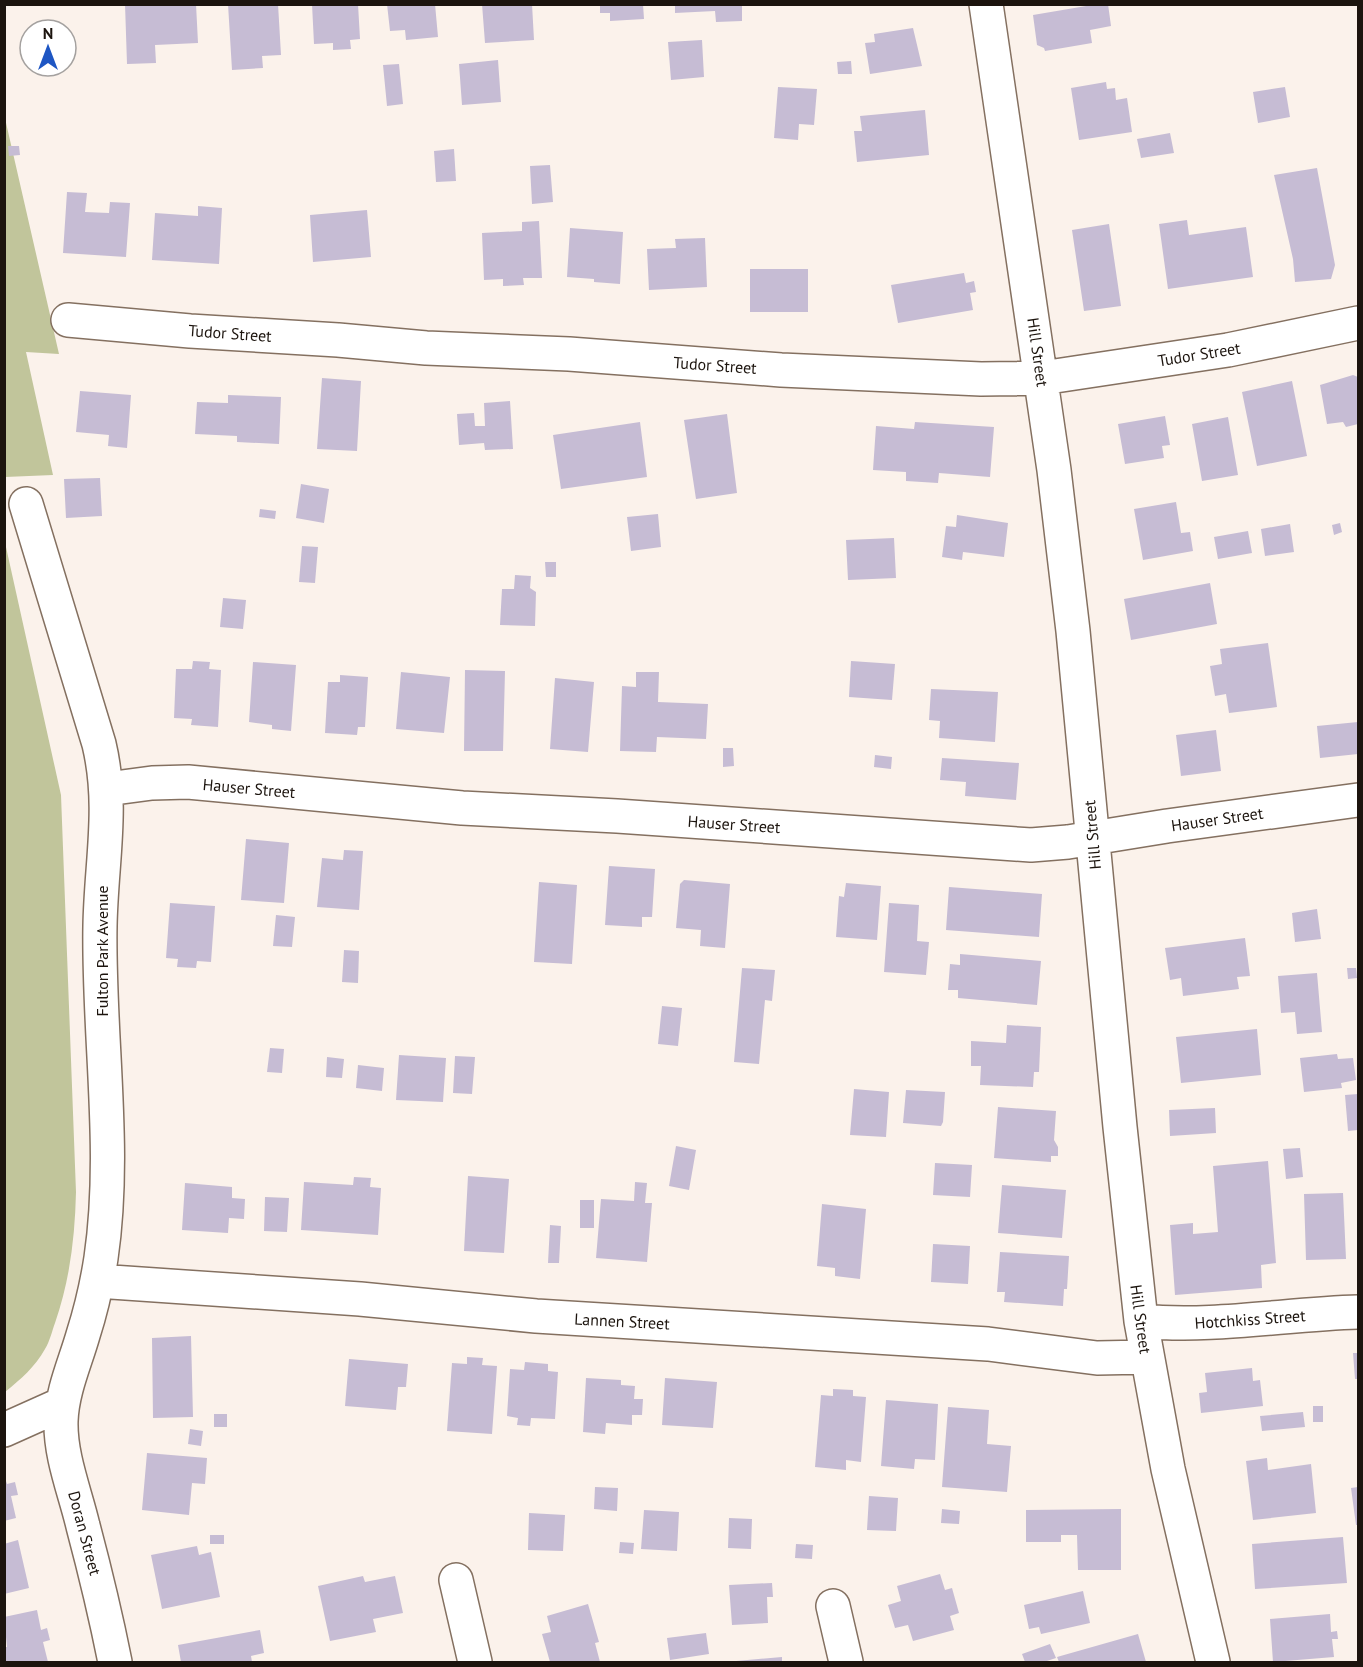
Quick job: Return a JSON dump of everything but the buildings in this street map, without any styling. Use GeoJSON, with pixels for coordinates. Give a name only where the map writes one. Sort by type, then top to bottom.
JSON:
{"type":"FeatureCollection","features":[{"type":"Feature","properties":{"kind":"street","name":"Hill Street"},"geometry":{"type":"LineString","coordinates":[[986,4],[1042,378],[1071,620],[1141,1322],[1168,1469],[1213,1662]]}},
{"type":"Feature","properties":{"kind":"street","name":"Tudor Street"},"geometry":{"type":"LineString","coordinates":[[68,320],[426,348],[569,354],[781,370],[981,379],[1042,378],[1228,350],[1359,324]]}},
{"type":"Feature","properties":{"kind":"street","name":"Fulton Park Avenue"},"geometry":{"type":"LineString","coordinates":[[26,504],[99,744],[107,789],[100,926],[106,1182],[102,1247],[97,1281],[84,1333],[62,1404]]}},
{"type":"Feature","properties":{"kind":"street","name":"Hauser Street"},"geometry":{"type":"LineString","coordinates":[[107,789],[152,783],[188,783],[462,808],[617,816],[1016,844],[1050,844],[1359,800]]}},
{"type":"Feature","properties":{"kind":"street","name":"Lannen Street"},"geometry":{"type":"LineString","coordinates":[[97,1281],[360,1299],[536,1316],[988,1344],[1097,1358],[1147,1357]]}},
{"type":"Feature","properties":{"kind":"street","name":"Hotchkiss Street"},"geometry":{"type":"LineString","coordinates":[[1141,1322],[1197,1323],[1359,1312]]}},
{"type":"Feature","properties":{"kind":"street"},"geometry":{"type":"LineString","coordinates":[[4,1430],[62,1404]]}},
{"type":"Feature","properties":{"kind":"street","name":"Doran Street"},"geometry":{"type":"LineString","coordinates":[[62,1404],[63,1446],[100,1590],[115,1662]]}},
{"type":"Feature","properties":{"kind":"street"},"geometry":{"type":"LineString","coordinates":[[456,1580],[476,1662]]}},
{"type":"Feature","properties":{"kind":"street"},"geometry":{"type":"LineString","coordinates":[[833,1606],[846,1662]]}},
{"type":"Feature","properties":{"kind":"green space"},"geometry":{"type":"Polygon","coordinates":[[[4,114],[59,354],[26,352],[53,475],[5,477],[4,114]]]}},
{"type":"Feature","properties":{"kind":"green space"},"geometry":{"type":"Polygon","coordinates":[[[4,538],[61,795],[76,1192],[68,1274],[50,1339],[32,1367],[5,1392],[4,538]]]}}]}
